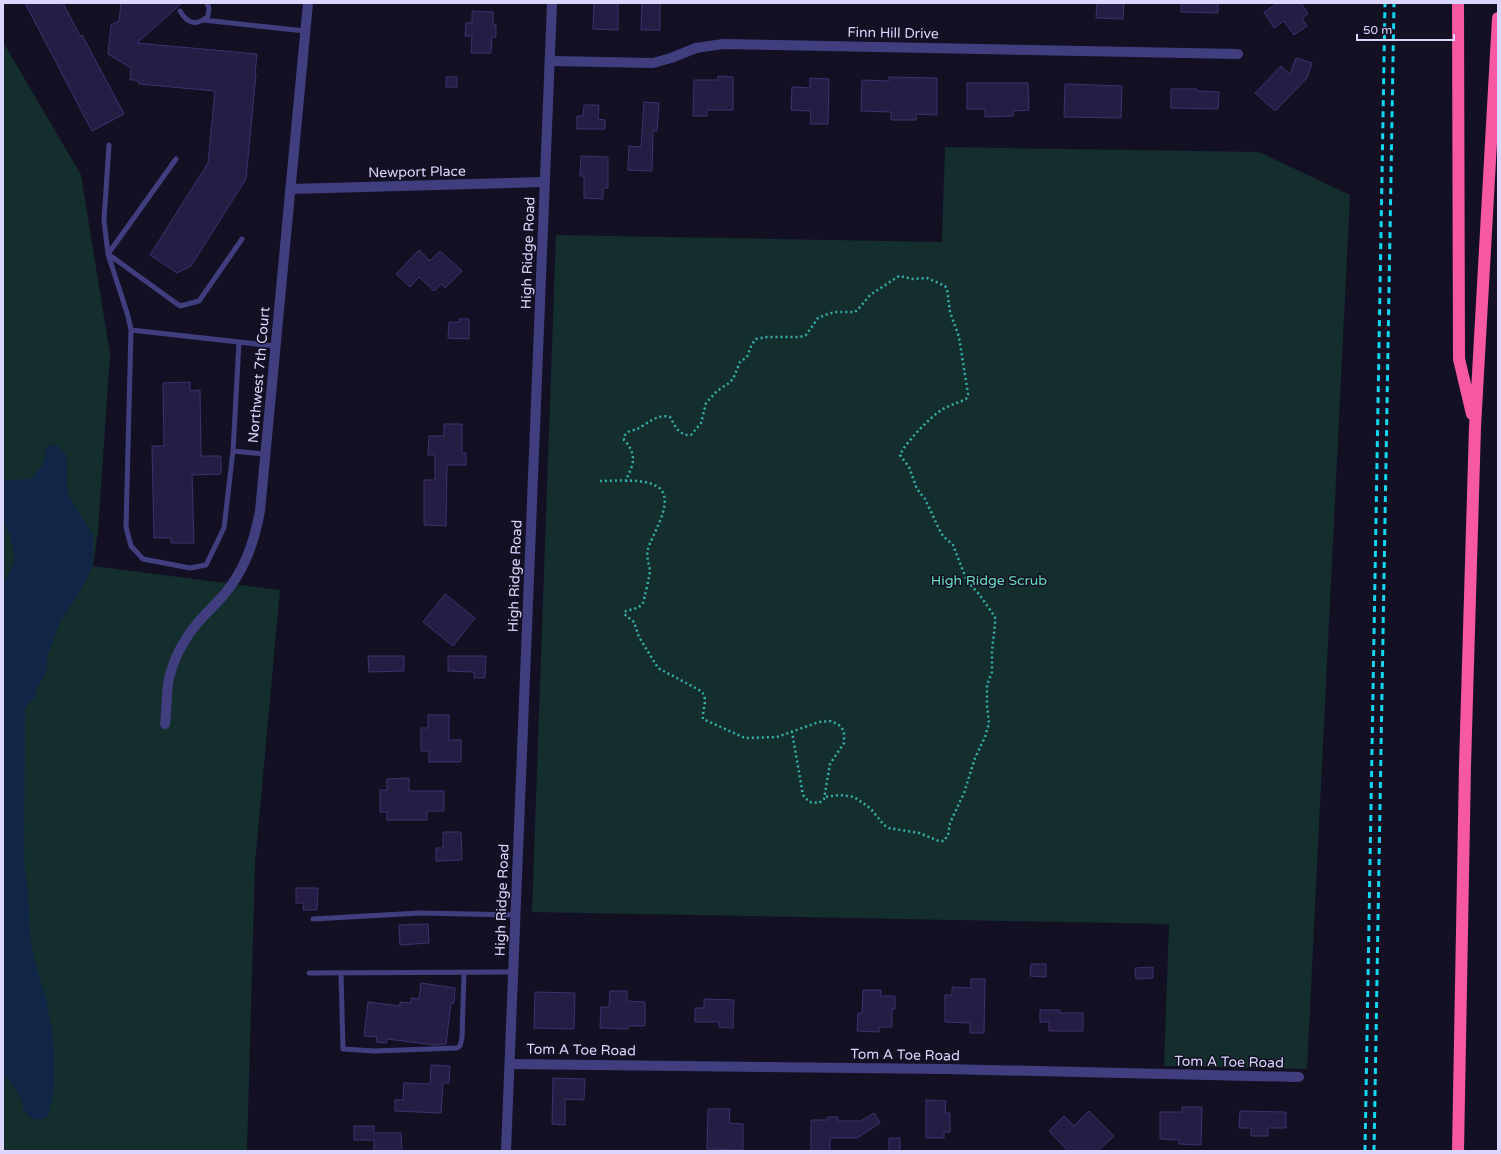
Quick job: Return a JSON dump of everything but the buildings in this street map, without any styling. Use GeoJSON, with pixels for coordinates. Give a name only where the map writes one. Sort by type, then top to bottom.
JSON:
{"type":"FeatureCollection","features":[{"type":"Feature","properties":{"kind":"highway"},"geometry":{"type":"LineString","coordinates":[[1458,3],[1459,359],[1475,427]]}},
{"type":"Feature","properties":{"kind":"highway"},"geometry":{"type":"LineString","coordinates":[[1458,1151],[1465,774],[1475,427],[1498,18]]}},
{"type":"Feature","properties":{"kind":"street","name":"Northwest 7th Court"},"geometry":{"type":"LineString","coordinates":[[165,724],[169,678],[182,645],[200,619],[222,597],[235,580],[250,552],[256,532],[260,511],[308,3]]}},
{"type":"Feature","properties":{"kind":"street","name":"High Ridge Road"},"geometry":{"type":"LineString","coordinates":[[506,1151],[552,3]]}},
{"type":"Feature","properties":{"kind":"street","name":"Finn Hill Drive"},"geometry":{"type":"LineString","coordinates":[[550,61],[653,63],[671,58],[696,48],[723,44],[1238,54]]}},
{"type":"Feature","properties":{"kind":"street","name":"Newport Place"},"geometry":{"type":"LineString","coordinates":[[290,189],[545,182]]}},
{"type":"Feature","properties":{"kind":"street","name":"Tom A Toe Road"},"geometry":{"type":"LineString","coordinates":[[510,1064],[945,1069],[1299,1078]]}},
{"type":"Feature","properties":{"kind":"lane"},"geometry":{"type":"LineString","coordinates":[[180,11],[185,19],[191,22],[198,22],[208,16],[209,8],[207,3]]}},
{"type":"Feature","properties":{"kind":"lane"},"geometry":{"type":"LineString","coordinates":[[203,20],[305,31]]}},
{"type":"Feature","properties":{"kind":"lane"},"geometry":{"type":"LineString","coordinates":[[109,146],[104,220],[108,254],[131,330],[126,527],[131,546],[143,559],[190,568],[206,565],[224,528],[233,451],[238,342]]}},
{"type":"Feature","properties":{"kind":"lane"},"geometry":{"type":"LineString","coordinates":[[108,254],[176,159]]}},
{"type":"Feature","properties":{"kind":"lane"},"geometry":{"type":"LineString","coordinates":[[108,254],[180,306],[198,301],[242,239]]}},
{"type":"Feature","properties":{"kind":"lane"},"geometry":{"type":"LineString","coordinates":[[131,330],[276,346]]}},
{"type":"Feature","properties":{"kind":"lane"},"geometry":{"type":"LineString","coordinates":[[233,451],[265,454]]}},
{"type":"Feature","properties":{"kind":"lane"},"geometry":{"type":"LineString","coordinates":[[313,919],[420,913],[516,915]]}},
{"type":"Feature","properties":{"kind":"lane"},"geometry":{"type":"LineString","coordinates":[[341,974],[343,1049],[374,1051],[457,1048],[460,1046],[462,1038],[464,972]]}},
{"type":"Feature","properties":{"kind":"lane"},"geometry":{"type":"LineString","coordinates":[[309,973],[514,972]]}},
{"type":"Feature","properties":{"kind":"path"},"geometry":{"type":"LineString","coordinates":[[626,482],[633,458],[631,449],[624,440],[625,434],[628,431],[637,429],[665,416],[670,417],[676,429],[688,435],[692,435],[701,423],[706,403],[717,391],[733,379],[738,364],[747,357],[752,344],[756,339],[767,337],[800,337],[806,335],[818,318],[835,312],[855,312],[870,295],[899,276],[913,279],[927,278],[945,286],[947,289],[950,312],[959,338],[968,394],[966,399],[943,409],[936,415],[922,428],[900,455],[909,466],[917,489],[925,499],[943,536],[953,545],[967,581],[979,594],[995,617],[992,672],[987,685],[987,705],[989,718],[988,729],[975,758],[964,793],[950,823],[948,835],[944,841],[939,841],[919,833],[889,828],[884,825],[870,808],[854,797],[840,795],[824,797]]}},
{"type":"Feature","properties":{"kind":"path"},"geometry":{"type":"LineString","coordinates":[[600,481],[651,483],[662,490],[664,495],[664,506],[661,521],[650,543],[647,553],[650,577],[644,600],[640,606],[626,611],[624,614],[634,622],[638,637],[658,668],[704,694],[703,716],[705,721],[745,738],[776,737],[811,724],[827,721],[835,723],[842,728],[844,731],[844,743],[830,764],[822,801],[814,803],[809,802],[802,795],[792,732]]}},
{"type":"Feature","properties":{"kind":"green space"},"geometry":{"type":"Polygon","coordinates":[[[3,42],[81,175],[110,354],[98,531],[93,566],[280,590],[255,863],[247,1151],[3,1151],[3,42]]]}},
{"type":"Feature","properties":{"kind":"green space","name":"High Ridge Scrub"},"geometry":{"type":"Polygon","coordinates":[[[945,147],[1259,152],[1350,195],[1307,1069],[1164,1066],[1169,924],[532,912],[556,235],[942,242],[945,147]]]}},
{"type":"Feature","properties":{"kind":"water"},"geometry":{"type":"Polygon","coordinates":[[[56,445],[65,453],[67,462],[67,493],[93,535],[93,566],[82,588],[60,622],[47,657],[47,669],[36,691],[35,697],[25,708],[24,863],[28,891],[30,936],[35,963],[46,998],[54,1050],[54,1089],[48,1116],[44,1119],[32,1119],[24,1111],[21,1098],[3,1074],[3,585],[15,560],[11,538],[3,520],[3,480],[31,479],[38,472],[42,464],[47,446],[56,445]]]}},
{"type":"Feature","properties":{"kind":"railway"},"geometry":{"type":"LineString","coordinates":[[1365,1151],[1385,3]]}},
{"type":"Feature","properties":{"kind":"railway"},"geometry":{"type":"LineString","coordinates":[[1374,1151],[1394,3]]}}]}
